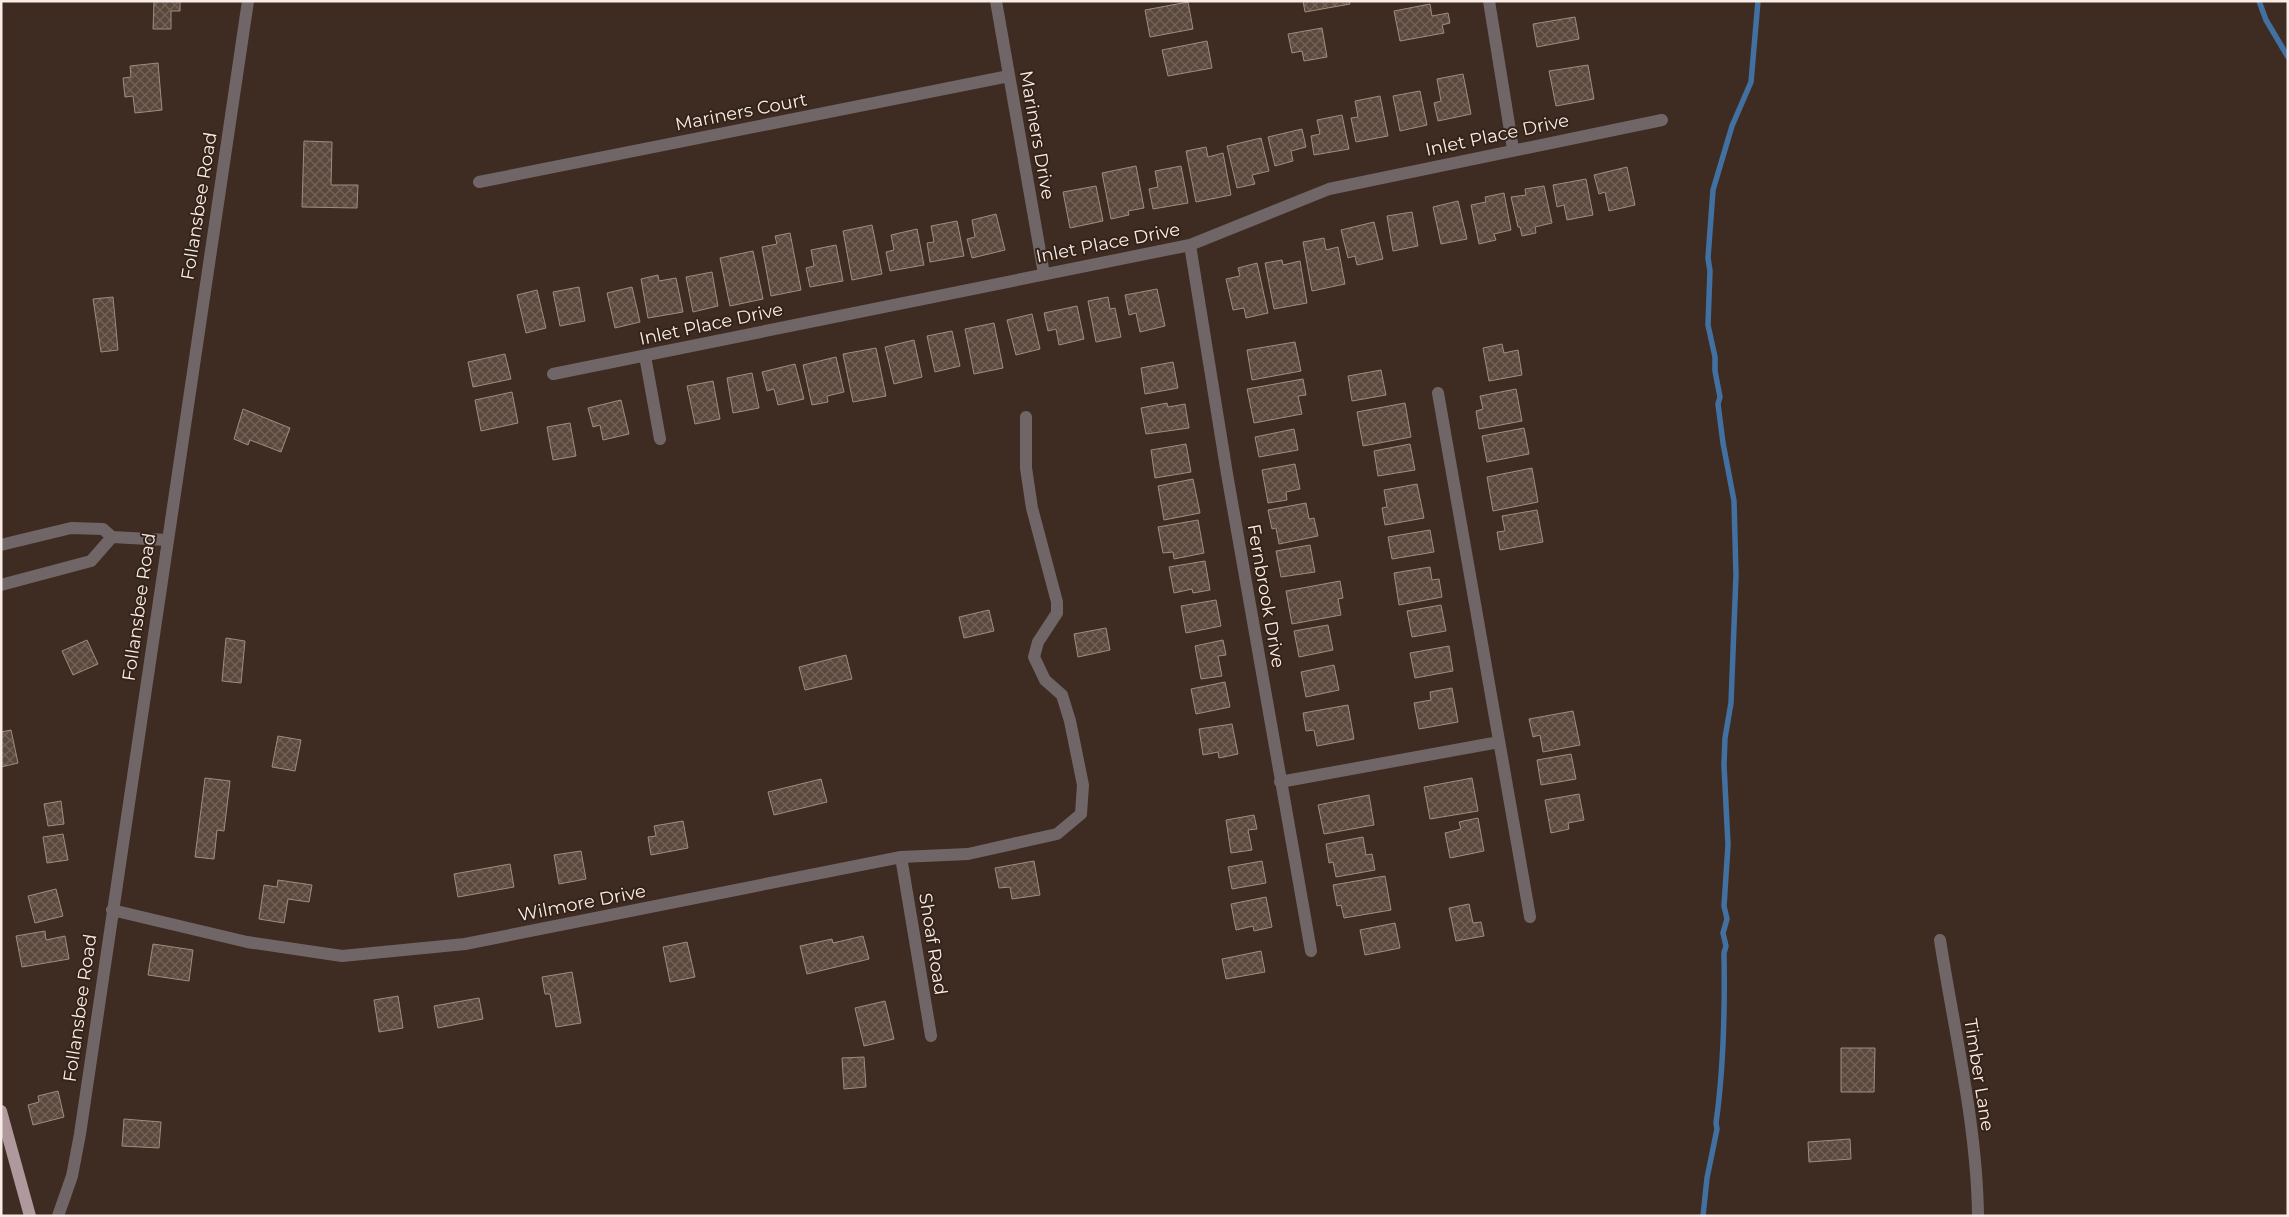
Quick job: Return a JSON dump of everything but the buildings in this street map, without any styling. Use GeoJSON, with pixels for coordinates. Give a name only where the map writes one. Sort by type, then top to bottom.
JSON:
{"type":"FeatureCollection","features":[{"type":"Feature","properties":{"kind":"main road"},"geometry":{"type":"LineString","coordinates":[[1,1111],[30,1216]]}},
{"type":"Feature","properties":{"kind":"street","name":"Follansbee Road"},"geometry":{"type":"LineString","coordinates":[[58,1216],[72,1176],[80,1134],[248,1]]}},
{"type":"Feature","properties":{"kind":"street","name":"Mariners Drive"},"geometry":{"type":"LineString","coordinates":[[996,1],[1044,274]]}},
{"type":"Feature","properties":{"kind":"street"},"geometry":{"type":"LineString","coordinates":[[1490,1],[1513,149]]}},
{"type":"Feature","properties":{"kind":"street","name":"Mariners Court"},"geometry":{"type":"LineString","coordinates":[[479,182],[1009,76]]}},
{"type":"Feature","properties":{"kind":"street","name":"Inlet Place Drive"},"geometry":{"type":"LineString","coordinates":[[553,374],[1190,245],[1329,189],[1513,149],[1662,120]]}},
{"type":"Feature","properties":{"kind":"street","name":"Fernbrook Drive"},"geometry":{"type":"LineString","coordinates":[[1190,245],[1280,782],[1311,952]]}},
{"type":"Feature","properties":{"kind":"street"},"geometry":{"type":"LineString","coordinates":[[645,356],[660,439]]}},
{"type":"Feature","properties":{"kind":"street"},"geometry":{"type":"LineString","coordinates":[[1438,393],[1530,917]]}},
{"type":"Feature","properties":{"kind":"street","name":"Wilmore Drive"},"geometry":{"type":"LineString","coordinates":[[112,910],[247,942],[342,956],[465,944],[901,857],[968,854],[1057,834],[1081,814],[1083,785],[1070,721],[1062,695],[1045,680],[1038,669],[1034,657],[1038,642],[1057,613],[1057,602],[1032,508],[1026,468],[1026,417]]}},
{"type":"Feature","properties":{"kind":"street"},"geometry":{"type":"LineString","coordinates":[[1,545],[71,528],[103,529],[112,538],[167,540]]}},
{"type":"Feature","properties":{"kind":"street"},"geometry":{"type":"LineString","coordinates":[[1,585],[92,561],[112,538]]}},
{"type":"Feature","properties":{"kind":"street"},"geometry":{"type":"LineString","coordinates":[[1280,782],[1499,742]]}},
{"type":"Feature","properties":{"kind":"street","name":"Shoaf Road"},"geometry":{"type":"LineString","coordinates":[[901,857],[931,1036]]}},
{"type":"Feature","properties":{"kind":"street","name":"Timber Lane"},"geometry":{"type":"LineString","coordinates":[[1940,940],[1971,1134],[1977,1180],[1978,1216]]}},
{"type":"Feature","properties":{"kind":"waterway"},"geometry":{"type":"LineString","coordinates":[[1703,1216],[1707,1178],[1717,1129],[1722,1059],[1724,953],[1726,946],[1723,933],[1727,919],[1724,906],[1728,845],[1724,765],[1725,738],[1731,703],[1736,575],[1734,501],[1723,443],[1715,357],[1708,325],[1710,271],[1708,258],[1713,190],[1732,126],[1751,82],[1758,1]]}},
{"type":"Feature","properties":{"kind":"waterway"},"geometry":{"type":"LineString","coordinates":[[2259,1],[2266,20],[2288,57]]}}]}
